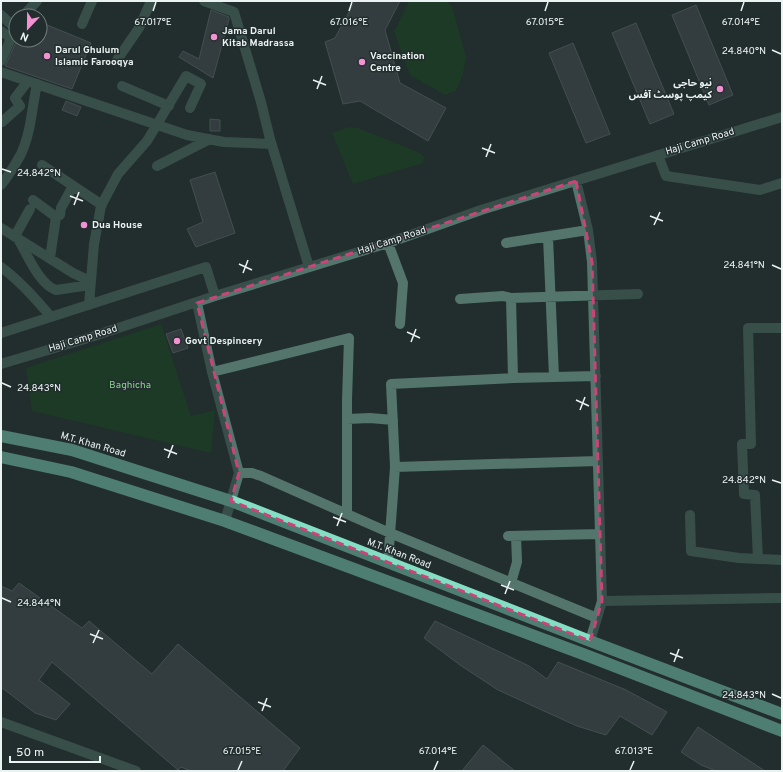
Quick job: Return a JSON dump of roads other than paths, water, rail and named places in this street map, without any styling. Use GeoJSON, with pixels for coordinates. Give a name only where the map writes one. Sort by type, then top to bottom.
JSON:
{"type":"FeatureCollection","features":[{"type":"Feature","properties":{"kind":"highway","name":"M.T. Khan Road"},"geometry":{"type":"LineString","coordinates":[[1,436],[72,450],[231,501],[782,714]]}},
{"type":"Feature","properties":{"kind":"highway"},"geometry":{"type":"LineString","coordinates":[[1,457],[71,472],[225,521],[586,655],[782,731]]}},
{"type":"Feature","properties":{"kind":"street"},"geometry":{"type":"LineString","coordinates":[[82,24],[92,1]]}},
{"type":"Feature","properties":{"kind":"street"},"geometry":{"type":"LineString","coordinates":[[117,60],[139,28],[150,1]]}},
{"type":"Feature","properties":{"kind":"street"},"geometry":{"type":"LineString","coordinates":[[204,1],[234,12],[309,267]]}},
{"type":"Feature","properties":{"kind":"street"},"geometry":{"type":"LineString","coordinates":[[1,15],[8,24]]}},
{"type":"Feature","properties":{"kind":"street"},"geometry":{"type":"LineString","coordinates":[[2,58],[8,44]]}},
{"type":"Feature","properties":{"kind":"street"},"geometry":{"type":"LineString","coordinates":[[1,72],[187,135],[224,142],[272,144]]}},
{"type":"Feature","properties":{"kind":"street"},"geometry":{"type":"LineString","coordinates":[[89,305],[94,244],[102,205],[118,174],[147,141],[158,125],[186,76],[201,84],[190,108]]}},
{"type":"Feature","properties":{"kind":"street"},"geometry":{"type":"LineString","coordinates":[[2,122],[20,106],[15,98],[32,83]]}},
{"type":"Feature","properties":{"kind":"street"},"geometry":{"type":"LineString","coordinates":[[1,185],[12,170],[23,149],[32,83]]}},
{"type":"Feature","properties":{"kind":"street"},"geometry":{"type":"LineString","coordinates":[[122,86],[169,106]]}},
{"type":"Feature","properties":{"kind":"street","name":"Haji Camp Road"},"geometry":{"type":"LineString","coordinates":[[1,364],[388,243],[481,210],[782,117]]}},
{"type":"Feature","properties":{"kind":"street"},"geometry":{"type":"LineString","coordinates":[[156,166],[210,139]]}},
{"type":"Feature","properties":{"kind":"street"},"geometry":{"type":"LineString","coordinates":[[658,155],[666,176],[760,190],[782,183]]}},
{"type":"Feature","properties":{"kind":"street"},"geometry":{"type":"LineString","coordinates":[[42,165],[102,205]]}},
{"type":"Feature","properties":{"kind":"street"},"geometry":{"type":"LineString","coordinates":[[576,181],[588,230],[592,262],[596,376],[602,601],[590,641]]}},
{"type":"Feature","properties":{"kind":"street"},"geometry":{"type":"LineString","coordinates":[[50,258],[56,217],[60,215],[61,208],[73,186]]}},
{"type":"Feature","properties":{"kind":"street"},"geometry":{"type":"LineString","coordinates":[[16,237],[31,205],[56,217]]}},
{"type":"Feature","properties":{"kind":"street"},"geometry":{"type":"LineString","coordinates":[[1,228],[90,283]]}},
{"type":"Feature","properties":{"kind":"street"},"geometry":{"type":"LineString","coordinates":[[506,244],[588,230]]}},
{"type":"Feature","properties":{"kind":"street"},"geometry":{"type":"LineString","coordinates":[[16,237],[46,285],[56,290],[90,283]]}},
{"type":"Feature","properties":{"kind":"street"},"geometry":{"type":"LineString","coordinates":[[548,237],[554,377]]}},
{"type":"Feature","properties":{"kind":"street"},"geometry":{"type":"LineString","coordinates":[[388,243],[403,283],[400,324]]}},
{"type":"Feature","properties":{"kind":"street"},"geometry":{"type":"LineString","coordinates":[[1,267],[40,303],[51,317]]}},
{"type":"Feature","properties":{"kind":"street"},"geometry":{"type":"LineString","coordinates":[[1,333],[206,267],[215,296]]}},
{"type":"Feature","properties":{"kind":"street"},"geometry":{"type":"LineString","coordinates":[[460,299],[503,296],[511,298],[550,298],[638,294]]}},
{"type":"Feature","properties":{"kind":"street"},"geometry":{"type":"LineString","coordinates":[[511,298],[513,378]]}},
{"type":"Feature","properties":{"kind":"street"},"geometry":{"type":"LineString","coordinates":[[197,303],[212,372],[239,473],[225,521]]}},
{"type":"Feature","properties":{"kind":"street"},"geometry":{"type":"LineString","coordinates":[[758,559],[755,495],[744,494],[742,444],[751,444],[748,328],[782,328]]}},
{"type":"Feature","properties":{"kind":"street"},"geometry":{"type":"LineString","coordinates":[[212,372],[349,338],[347,514]]}},
{"type":"Feature","properties":{"kind":"street"},"geometry":{"type":"LineString","coordinates":[[388,562],[395,467],[391,384],[513,378],[596,376]]}},
{"type":"Feature","properties":{"kind":"street"},"geometry":{"type":"LineString","coordinates":[[347,419],[370,418],[393,420]]}},
{"type":"Feature","properties":{"kind":"street"},"geometry":{"type":"LineString","coordinates":[[395,467],[598,461]]}},
{"type":"Feature","properties":{"kind":"street"},"geometry":{"type":"LineString","coordinates":[[239,473],[252,473],[261,476],[390,533],[597,618]]}},
{"type":"Feature","properties":{"kind":"street"},"geometry":{"type":"LineString","coordinates":[[690,515],[691,551],[739,558],[782,560]]}},
{"type":"Feature","properties":{"kind":"street"},"geometry":{"type":"LineString","coordinates":[[511,583],[517,562],[512,536],[600,534]]}},
{"type":"Feature","properties":{"kind":"street"},"geometry":{"type":"LineString","coordinates":[[602,601],[782,598]]}},
{"type":"Feature","properties":{"kind":"street"},"geometry":{"type":"LineString","coordinates":[[1,722],[136,771]]}},
{"type":"Feature","properties":{"kind":"place","name":"Jama Darul Kitab Madrassa"},"geometry":{"type":"Point","coordinates":[214,37]}},
{"type":"Feature","properties":{"kind":"place","name":"Darul Ghulum Islamic Farooqya"},"geometry":{"type":"Point","coordinates":[47,56]}},
{"type":"Feature","properties":{"kind":"place","name":"Vaccination Centre"},"geometry":{"type":"Point","coordinates":[362,62]}},
{"type":"Feature","properties":{"kind":"place","name":"نیو حاجی کیمپ پوسٹ آفس"},"geometry":{"type":"Point","coordinates":[720,89]}},
{"type":"Feature","properties":{"kind":"place","name":"Dua House"},"geometry":{"type":"Point","coordinates":[84,225]}},
{"type":"Feature","properties":{"kind":"place","name":"Govt Despincery"},"geometry":{"type":"Point","coordinates":[177,341]}},
{"type":"Feature","properties":{"kind":"park label","name":"Baghicha"},"geometry":{"type":"Point","coordinates":[130,385]}}]}
